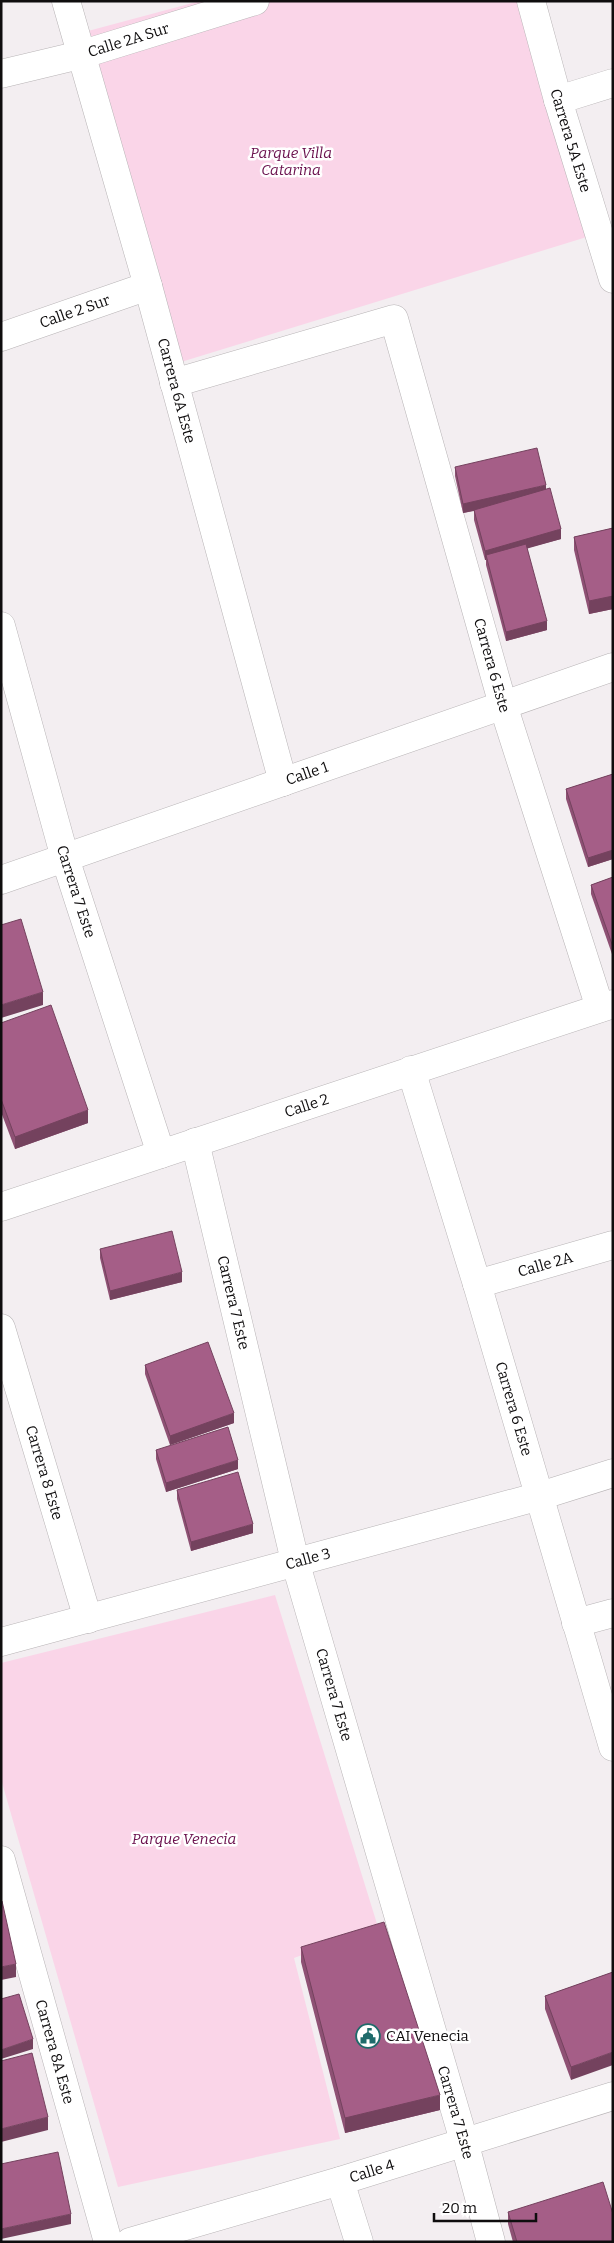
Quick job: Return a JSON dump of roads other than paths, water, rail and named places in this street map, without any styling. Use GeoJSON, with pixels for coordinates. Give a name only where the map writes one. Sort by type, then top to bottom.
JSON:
{"type":"FeatureCollection","features":[{"type":"Feature","properties":{"kind":"street","name":"Carrera 6A Este"},"geometry":{"type":"LineString","coordinates":[[66,1],[148,286],[283,782]]}},
{"type":"Feature","properties":{"kind":"street","name":"Calle 2A Sur"},"geometry":{"type":"LineString","coordinates":[[1,74],[80,54],[255,1]]}},
{"type":"Feature","properties":{"kind":"street","name":"Carrera 5A Este"},"geometry":{"type":"LineString","coordinates":[[531,1],[558,100],[613,279]]}},
{"type":"Feature","properties":{"kind":"street"},"geometry":{"type":"LineString","coordinates":[[558,100],[613,83]]}},
{"type":"Feature","properties":{"kind":"street","name":"Calle 2 Sur"},"geometry":{"type":"LineString","coordinates":[[1,337],[148,286]]}},
{"type":"Feature","properties":{"kind":"street","name":"Carrera 6 Este"},"geometry":{"type":"LineString","coordinates":[[174,383],[394,318],[503,705],[606,1006]]}},
{"type":"Feature","properties":{"kind":"street","name":"Carrera 7 Este"},"geometry":{"type":"LineString","coordinates":[[1,626],[65,858],[161,1154]]}},
{"type":"Feature","properties":{"kind":"street","name":"Calle 1"},"geometry":{"type":"LineString","coordinates":[[1,880],[613,667]]}},
{"type":"Feature","properties":{"kind":"street","name":"Calle 2"},"geometry":{"type":"LineString","coordinates":[[1,1207],[606,1006]]}},
{"type":"Feature","properties":{"kind":"street","name":"Carrera 6 Este"},"geometry":{"type":"LineString","coordinates":[[411,1070],[477,1284],[613,1747]]}},
{"type":"Feature","properties":{"kind":"street","name":"Carrera 7 Este"},"geometry":{"type":"LineString","coordinates":[[195,1142],[295,1561],[464,2141],[491,2242]]}},
{"type":"Feature","properties":{"kind":"street","name":"Calle 2A"},"geometry":{"type":"LineString","coordinates":[[477,1284],[613,1245]]}},
{"type":"Feature","properties":{"kind":"street","name":"Carrera 8 Este"},"geometry":{"type":"LineString","coordinates":[[1,1328],[88,1619]]}},
{"type":"Feature","properties":{"kind":"street","name":"Calle 3"},"geometry":{"type":"LineString","coordinates":[[1,1642],[540,1496],[613,1473]]}},
{"type":"Feature","properties":{"kind":"street"},"geometry":{"type":"LineString","coordinates":[[576,1623],[613,1612]]}},
{"type":"Feature","properties":{"kind":"street","name":"Carrera 8A Este"},"geometry":{"type":"LineString","coordinates":[[1,1860],[108,2242]]}},
{"type":"Feature","properties":{"kind":"street","name":"Calle 4"},"geometry":{"type":"LineString","coordinates":[[130,2242],[340,2181],[613,2096]]}},
{"type":"Feature","properties":{"kind":"street"},"geometry":{"type":"LineString","coordinates":[[340,2181],[359,2242]]}},
{"type":"Feature","properties":{"kind":"place","name":"CAI Venecia"},"geometry":{"type":"Point","coordinates":[368,2036]}},
{"type":"Feature","properties":{"kind":"park label","name":"Parque Villa Catarina"},"geometry":{"type":"Point","coordinates":[291,162]}},
{"type":"Feature","properties":{"kind":"park label","name":"Parque Venecia"},"geometry":{"type":"Point","coordinates":[184,1839]}}]}
